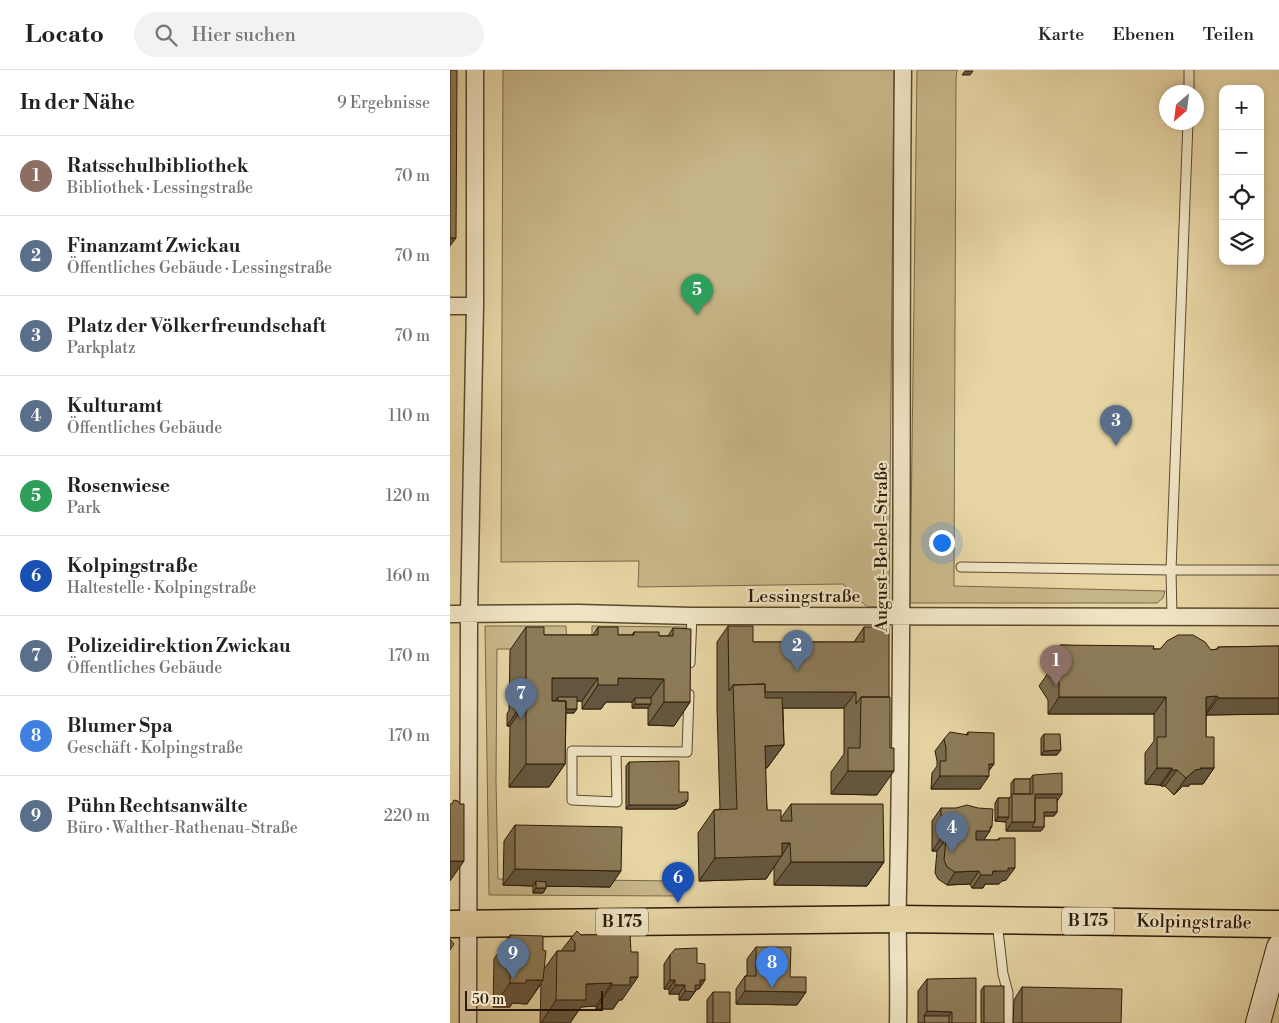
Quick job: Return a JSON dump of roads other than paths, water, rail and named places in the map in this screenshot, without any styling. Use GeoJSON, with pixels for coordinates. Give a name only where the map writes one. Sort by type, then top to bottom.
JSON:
{"type":"FeatureCollection","features":[{"type":"Feature","properties":{"kind":"main road","name":"Kolpingstraße"},"geometry":{"type":"LineString","coordinates":[[459,924],[898,919],[997,922],[1279,924]]}},
{"type":"Feature","properties":{"kind":"main road"},"geometry":{"type":"LineString","coordinates":[[1258,1023],[1279,946]]}},
{"type":"Feature","properties":{"kind":"street"},"geometry":{"type":"LineString","coordinates":[[468,1023],[459,924],[469,614],[475,306],[476,70]]}},
{"type":"Feature","properties":{"kind":"street","name":"August-Bebel-Straße"},"geometry":{"type":"LineString","coordinates":[[898,1023],[902,616],[901,297],[903,70]]}},
{"type":"Feature","properties":{"kind":"street"},"geometry":{"type":"LineString","coordinates":[[450,306],[475,306]]}},
{"type":"Feature","properties":{"kind":"street","name":"Lessingstraße"},"geometry":{"type":"LineString","coordinates":[[450,614],[1279,617]]}},
{"type":"Feature","properties":{"kind":"lane"},"geometry":{"type":"LineString","coordinates":[[1189,70],[1189,85]]}},
{"type":"Feature","properties":{"kind":"lane"},"geometry":{"type":"LineString","coordinates":[[1172,616],[1171,570],[1188,130]]}},
{"type":"Feature","properties":{"kind":"lane"},"geometry":{"type":"LineString","coordinates":[[961,567],[1279,570]]}},
{"type":"Feature","properties":{"kind":"lane"},"geometry":{"type":"LineString","coordinates":[[616,752],[617,802],[572,800],[572,751],[687,752],[692,616]]}},
{"type":"Feature","properties":{"kind":"lane"},"geometry":{"type":"LineString","coordinates":[[997,922],[1008,993],[1008,1023]]}},
{"type":"Feature","properties":{"kind":"place","name":"Rosenwiese"},"geometry":{"type":"Point","coordinates":[697,315]}},
{"type":"Feature","properties":{"kind":"place","name":"Platz der Völkerfreundschaft"},"geometry":{"type":"Point","coordinates":[1116,446]}},
{"type":"Feature","properties":{"kind":"place","name":"Finanzamt Zwickau"},"geometry":{"type":"Point","coordinates":[797,671]}},
{"type":"Feature","properties":{"kind":"place","name":"Ratsschulbibliothek"},"geometry":{"type":"Point","coordinates":[1056,686]}},
{"type":"Feature","properties":{"kind":"place","name":"Polizeidirektion Zwickau"},"geometry":{"type":"Point","coordinates":[521,719]}},
{"type":"Feature","properties":{"kind":"place","name":"Kulturamt"},"geometry":{"type":"Point","coordinates":[952,853]}},
{"type":"Feature","properties":{"kind":"place","name":"Kolpingstraße"},"geometry":{"type":"Point","coordinates":[678,903]}},
{"type":"Feature","properties":{"kind":"place","name":"Pühn Rechtsanwälte"},"geometry":{"type":"Point","coordinates":[513,979]}},
{"type":"Feature","properties":{"kind":"place","name":"Blumer Spa"},"geometry":{"type":"Point","coordinates":[772,988]}}]}
